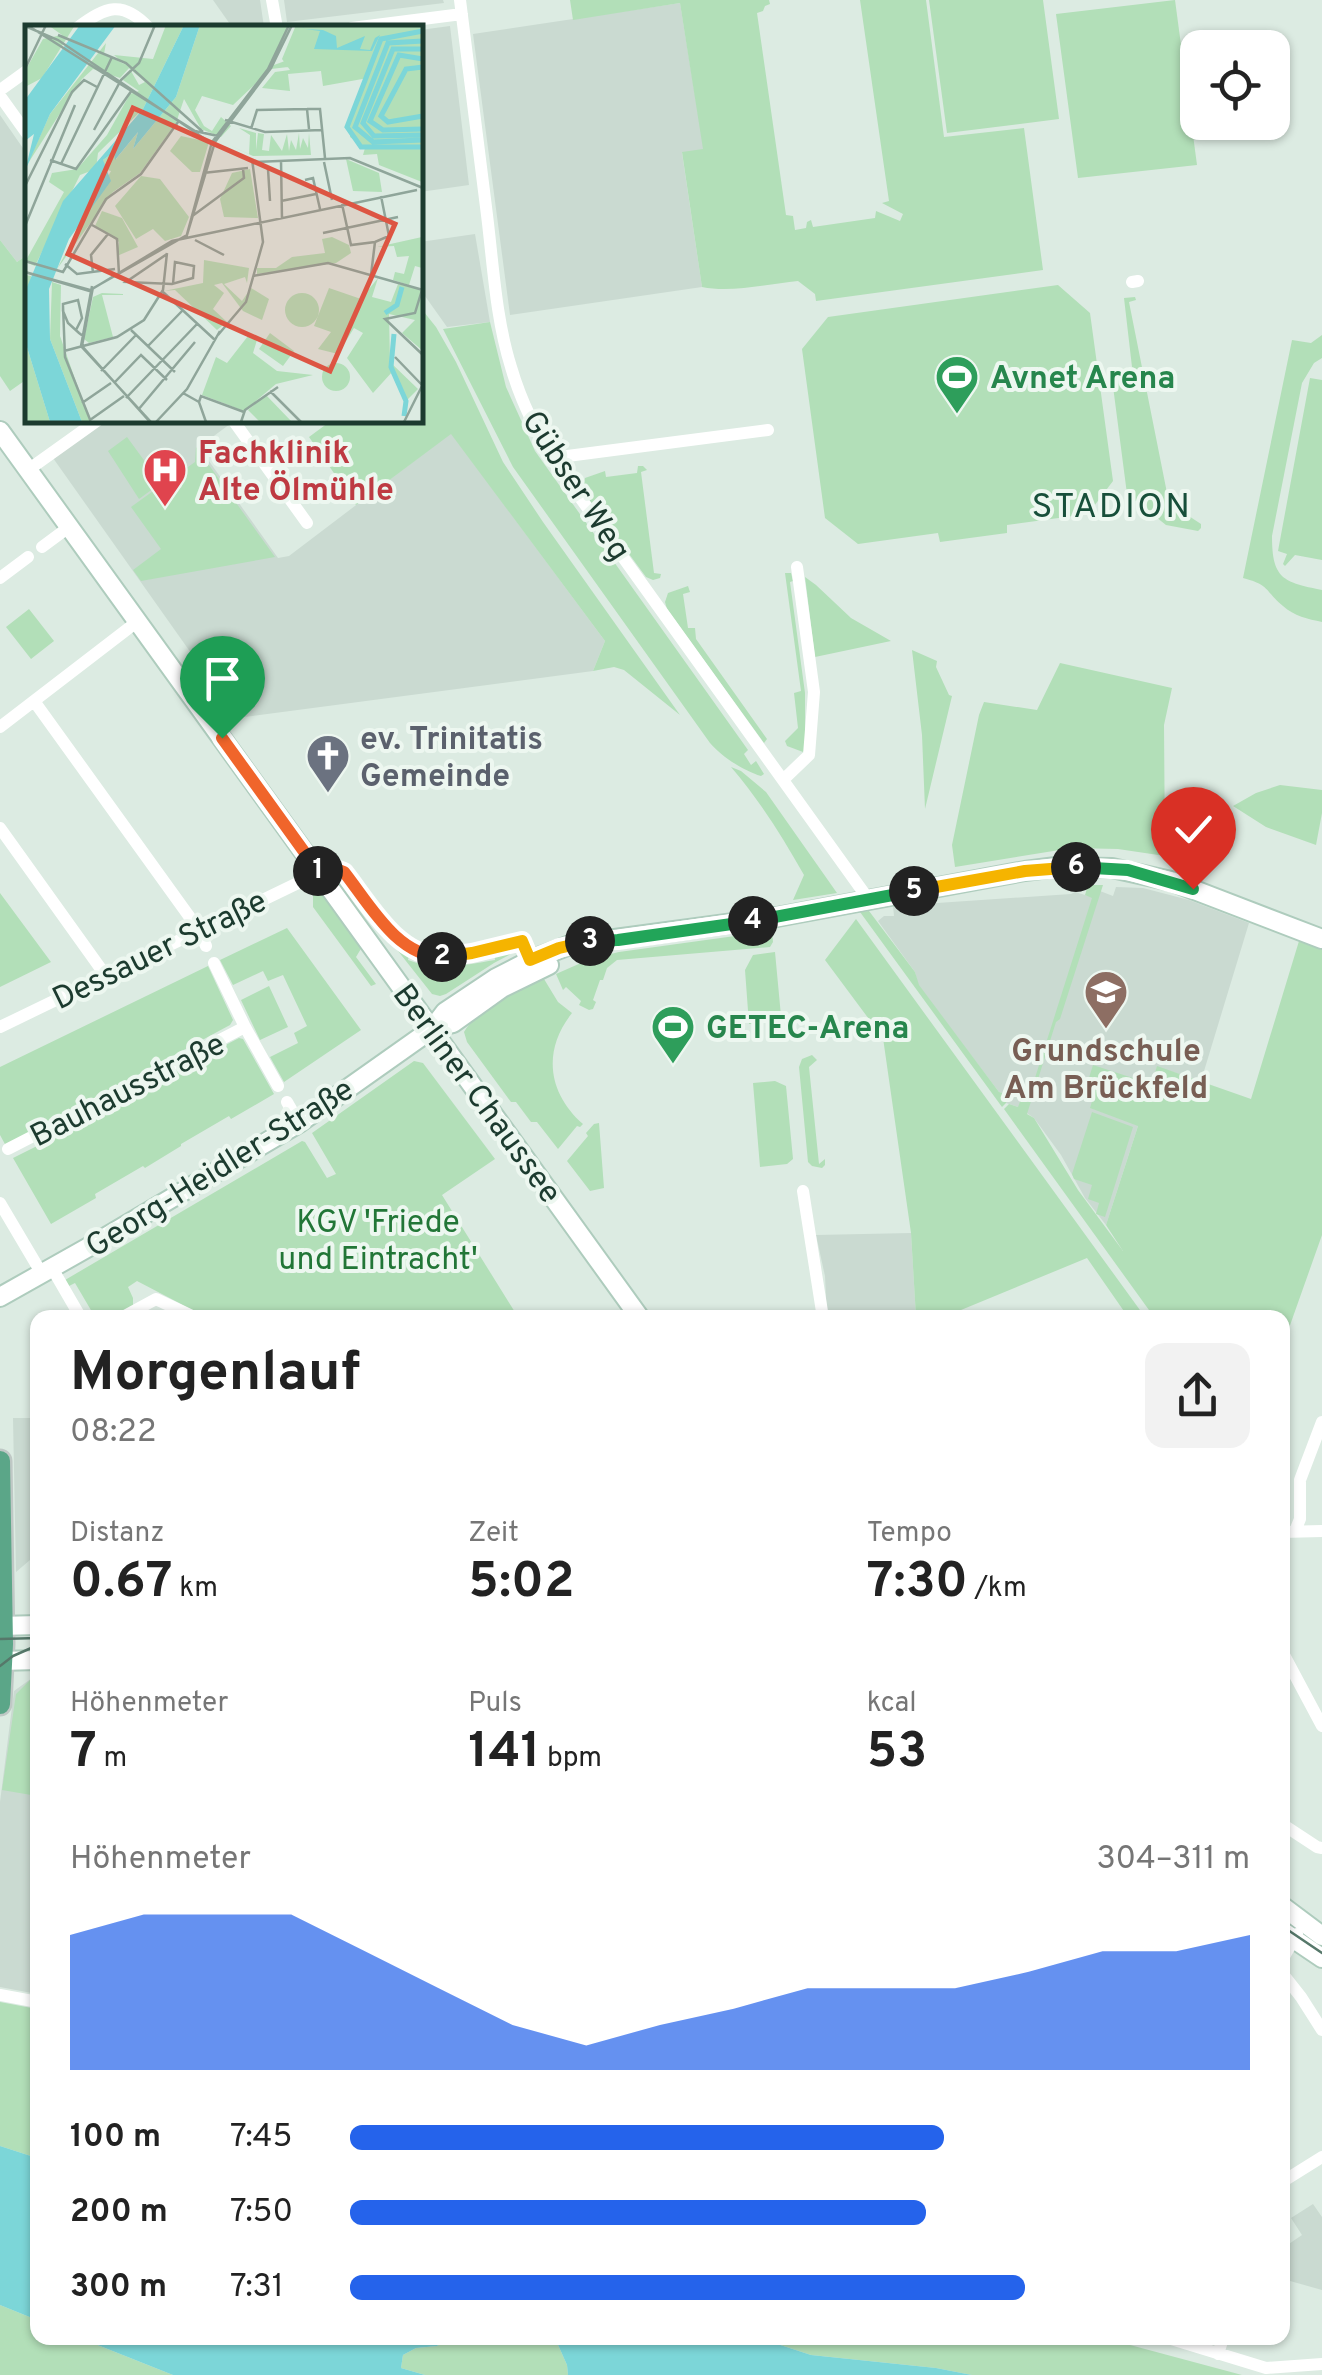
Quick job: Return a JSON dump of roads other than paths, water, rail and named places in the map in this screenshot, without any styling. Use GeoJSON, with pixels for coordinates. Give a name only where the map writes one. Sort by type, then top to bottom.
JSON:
{"type":"FeatureCollection","features":[{"type":"Feature","properties":{"kind":"main road"},"geometry":{"type":"LineString","coordinates":[[0,1461],[0,1704]]}},
{"type":"Feature","properties":{"kind":"street"},"geometry":{"type":"LineString","coordinates":[[272,0],[276,25]]}},
{"type":"Feature","properties":{"kind":"street"},"geometry":{"type":"LineString","coordinates":[[81,25],[116,5],[132,9],[145,25]]}},
{"type":"Feature","properties":{"kind":"street"},"geometry":{"type":"LineString","coordinates":[[368,25],[461,7]]}},
{"type":"Feature","properties":{"kind":"street","name":"Gübser Weg"},"geometry":{"type":"LineString","coordinates":[[461,7],[503,337],[522,399],[552,458],[869,900]]}},
{"type":"Feature","properties":{"kind":"street"},"geometry":{"type":"LineString","coordinates":[[25,72],[0,93],[25,130]]}},
{"type":"Feature","properties":{"kind":"street"},"geometry":{"type":"LineString","coordinates":[[28,470],[95,422]]}},
{"type":"Feature","properties":{"kind":"street"},"geometry":{"type":"LineString","coordinates":[[234,422],[307,523]]}},
{"type":"Feature","properties":{"kind":"street"},"geometry":{"type":"LineString","coordinates":[[552,458],[768,430]]}},
{"type":"Feature","properties":{"kind":"street","name":"Berliner Chaussee"},"geometry":{"type":"LineString","coordinates":[[0,431],[634,1310]]}},
{"type":"Feature","properties":{"kind":"street"},"geometry":{"type":"LineString","coordinates":[[42,547],[69,526]]}},
{"type":"Feature","properties":{"kind":"street"},"geometry":{"type":"LineString","coordinates":[[0,578],[28,557]]}},
{"type":"Feature","properties":{"kind":"street"},"geometry":{"type":"LineString","coordinates":[[782,780],[809,755],[814,692],[797,568]]}},
{"type":"Feature","properties":{"kind":"street"},"geometry":{"type":"LineString","coordinates":[[0,727],[138,621]]}},
{"type":"Feature","properties":{"kind":"street"},"geometry":{"type":"LineString","coordinates":[[34,701],[199,930],[206,946]]}},
{"type":"Feature","properties":{"kind":"street"},"geometry":{"type":"LineString","coordinates":[[0,828],[106,976]]}},
{"type":"Feature","properties":{"kind":"street"},"geometry":{"type":"LineString","coordinates":[[318,872],[331,867],[344,872],[398,939],[420,954],[452,956],[522,941],[533,965]]}},
{"type":"Feature","properties":{"kind":"street","name":"Georg-Heidler-Straße"},"geometry":{"type":"LineString","coordinates":[[0,1296],[299,1123],[432,1028],[452,1022],[533,965],[578,943],[777,917],[1040,869],[1128,870]]}},
{"type":"Feature","properties":{"kind":"street"},"geometry":{"type":"LineString","coordinates":[[1128,870],[1151,870],[1194,879],[1322,927]]}},
{"type":"Feature","properties":{"kind":"street"},"geometry":{"type":"LineString","coordinates":[[1128,870],[1193,889],[1322,939]]}},
{"type":"Feature","properties":{"kind":"street","name":"Dessauer Straße"},"geometry":{"type":"LineString","coordinates":[[0,1027],[318,872]]}},
{"type":"Feature","properties":{"kind":"street"},"geometry":{"type":"LineString","coordinates":[[214,963],[278,1086]]}},
{"type":"Feature","properties":{"kind":"street","name":"Bauhausstraße"},"geometry":{"type":"LineString","coordinates":[[8,1149],[245,1028]]}},
{"type":"Feature","properties":{"kind":"street"},"geometry":{"type":"LineString","coordinates":[[287,1102],[299,1123]]}},
{"type":"Feature","properties":{"kind":"street"},"geometry":{"type":"LineString","coordinates":[[803,1191],[821,1310]]}},
{"type":"Feature","properties":{"kind":"street"},"geometry":{"type":"LineString","coordinates":[[0,1203],[74,1310]]}},
{"type":"Feature","properties":{"kind":"street"},"geometry":{"type":"LineString","coordinates":[[135,1310],[156,1298],[180,1310]]}},
{"type":"Feature","properties":{"kind":"street"},"geometry":{"type":"LineString","coordinates":[[1290,1529],[1300,1519],[1300,1480],[1322,1422]]}},
{"type":"Feature","properties":{"kind":"street"},"geometry":{"type":"LineString","coordinates":[[1290,1531],[1322,1531]]}},
{"type":"Feature","properties":{"kind":"street"},"geometry":{"type":"LineString","coordinates":[[1,1626],[30,1626]]}},
{"type":"Feature","properties":{"kind":"street"},"geometry":{"type":"LineString","coordinates":[[1,1661],[30,1660]]}},
{"type":"Feature","properties":{"kind":"street"},"geometry":{"type":"LineString","coordinates":[[1290,1666],[1322,1726]]}},
{"type":"Feature","properties":{"kind":"street"},"geometry":{"type":"LineString","coordinates":[[1290,1829],[1322,1848]]}},
{"type":"Feature","properties":{"kind":"street"},"geometry":{"type":"LineString","coordinates":[[1294,1931],[1322,1936]]}},
{"type":"Feature","properties":{"kind":"street"},"geometry":{"type":"LineString","coordinates":[[1294,1931],[1322,1958]]}},
{"type":"Feature","properties":{"kind":"street"},"geometry":{"type":"LineString","coordinates":[[1290,1983],[1322,2030]]}},
{"type":"Feature","properties":{"kind":"street"},"geometry":{"type":"LineString","coordinates":[[0,1995],[30,2001]]}},
{"type":"Feature","properties":{"kind":"street"},"geometry":{"type":"LineString","coordinates":[[1290,2177],[1322,2157]]}},
{"type":"Feature","properties":{"kind":"street"},"geometry":{"type":"LineString","coordinates":[[1190,2345],[1266,2368],[1322,2364]]}},
{"type":"Feature","properties":{"kind":"street"},"geometry":{"type":"LineString","coordinates":[[1218,2354],[1221,2345]]}},
{"type":"Feature","properties":{"kind":"water"},"geometry":{"type":"Polygon","coordinates":[[[0,2146],[30,2156],[30,2317],[0,2305],[0,2146]]]}},
{"type":"Feature","properties":{"kind":"water"},"geometry":{"type":"Polygon","coordinates":[[[98,2345],[438,2345],[416,2348],[403,2355],[401,2368],[425,2375],[173,2375],[98,2345]]]}},
{"type":"Feature","properties":{"kind":"water"},"geometry":{"type":"Polygon","coordinates":[[[558,2345],[780,2345],[811,2355],[972,2375],[568,2375],[558,2345]]]}},
{"type":"Feature","properties":{"kind":"tram line"},"geometry":{"type":"LineString","coordinates":[[0,1639],[30,1638]]}},
{"type":"Feature","properties":{"kind":"tram line"},"geometry":{"type":"LineString","coordinates":[[0,1666],[30,1649]]}},
{"type":"Feature","properties":{"kind":"tram line"},"geometry":{"type":"LineString","coordinates":[[1290,1931],[1322,1953]]}},
{"type":"Feature","properties":{"kind":"place","name":"Avnet Arena"},"geometry":{"type":"Point","coordinates":[957,415]}},
{"type":"Feature","properties":{"kind":"place","name":"Fachklinik Alte Ölmühle"},"geometry":{"type":"Point","coordinates":[165,508]}},
{"type":"Feature","properties":{"kind":"place","name":"ev. Trinitatis Gemeinde"},"geometry":{"type":"Point","coordinates":[328,794]}},
{"type":"Feature","properties":{"kind":"place","name":"Grundschule Am Brückfeld"},"geometry":{"type":"Point","coordinates":[1106,1030]}},
{"type":"Feature","properties":{"kind":"place","name":"GETEC-Arena"},"geometry":{"type":"Point","coordinates":[673,1065]}},
{"type":"Feature","properties":{"kind":"district","name":"STADION"},"geometry":{"type":"Point","coordinates":[1112,505]}},
{"type":"Feature","properties":{"kind":"park label","name":"KGV 'Friede und Eintracht'"},"geometry":{"type":"Point","coordinates":[378,1240]}}]}
